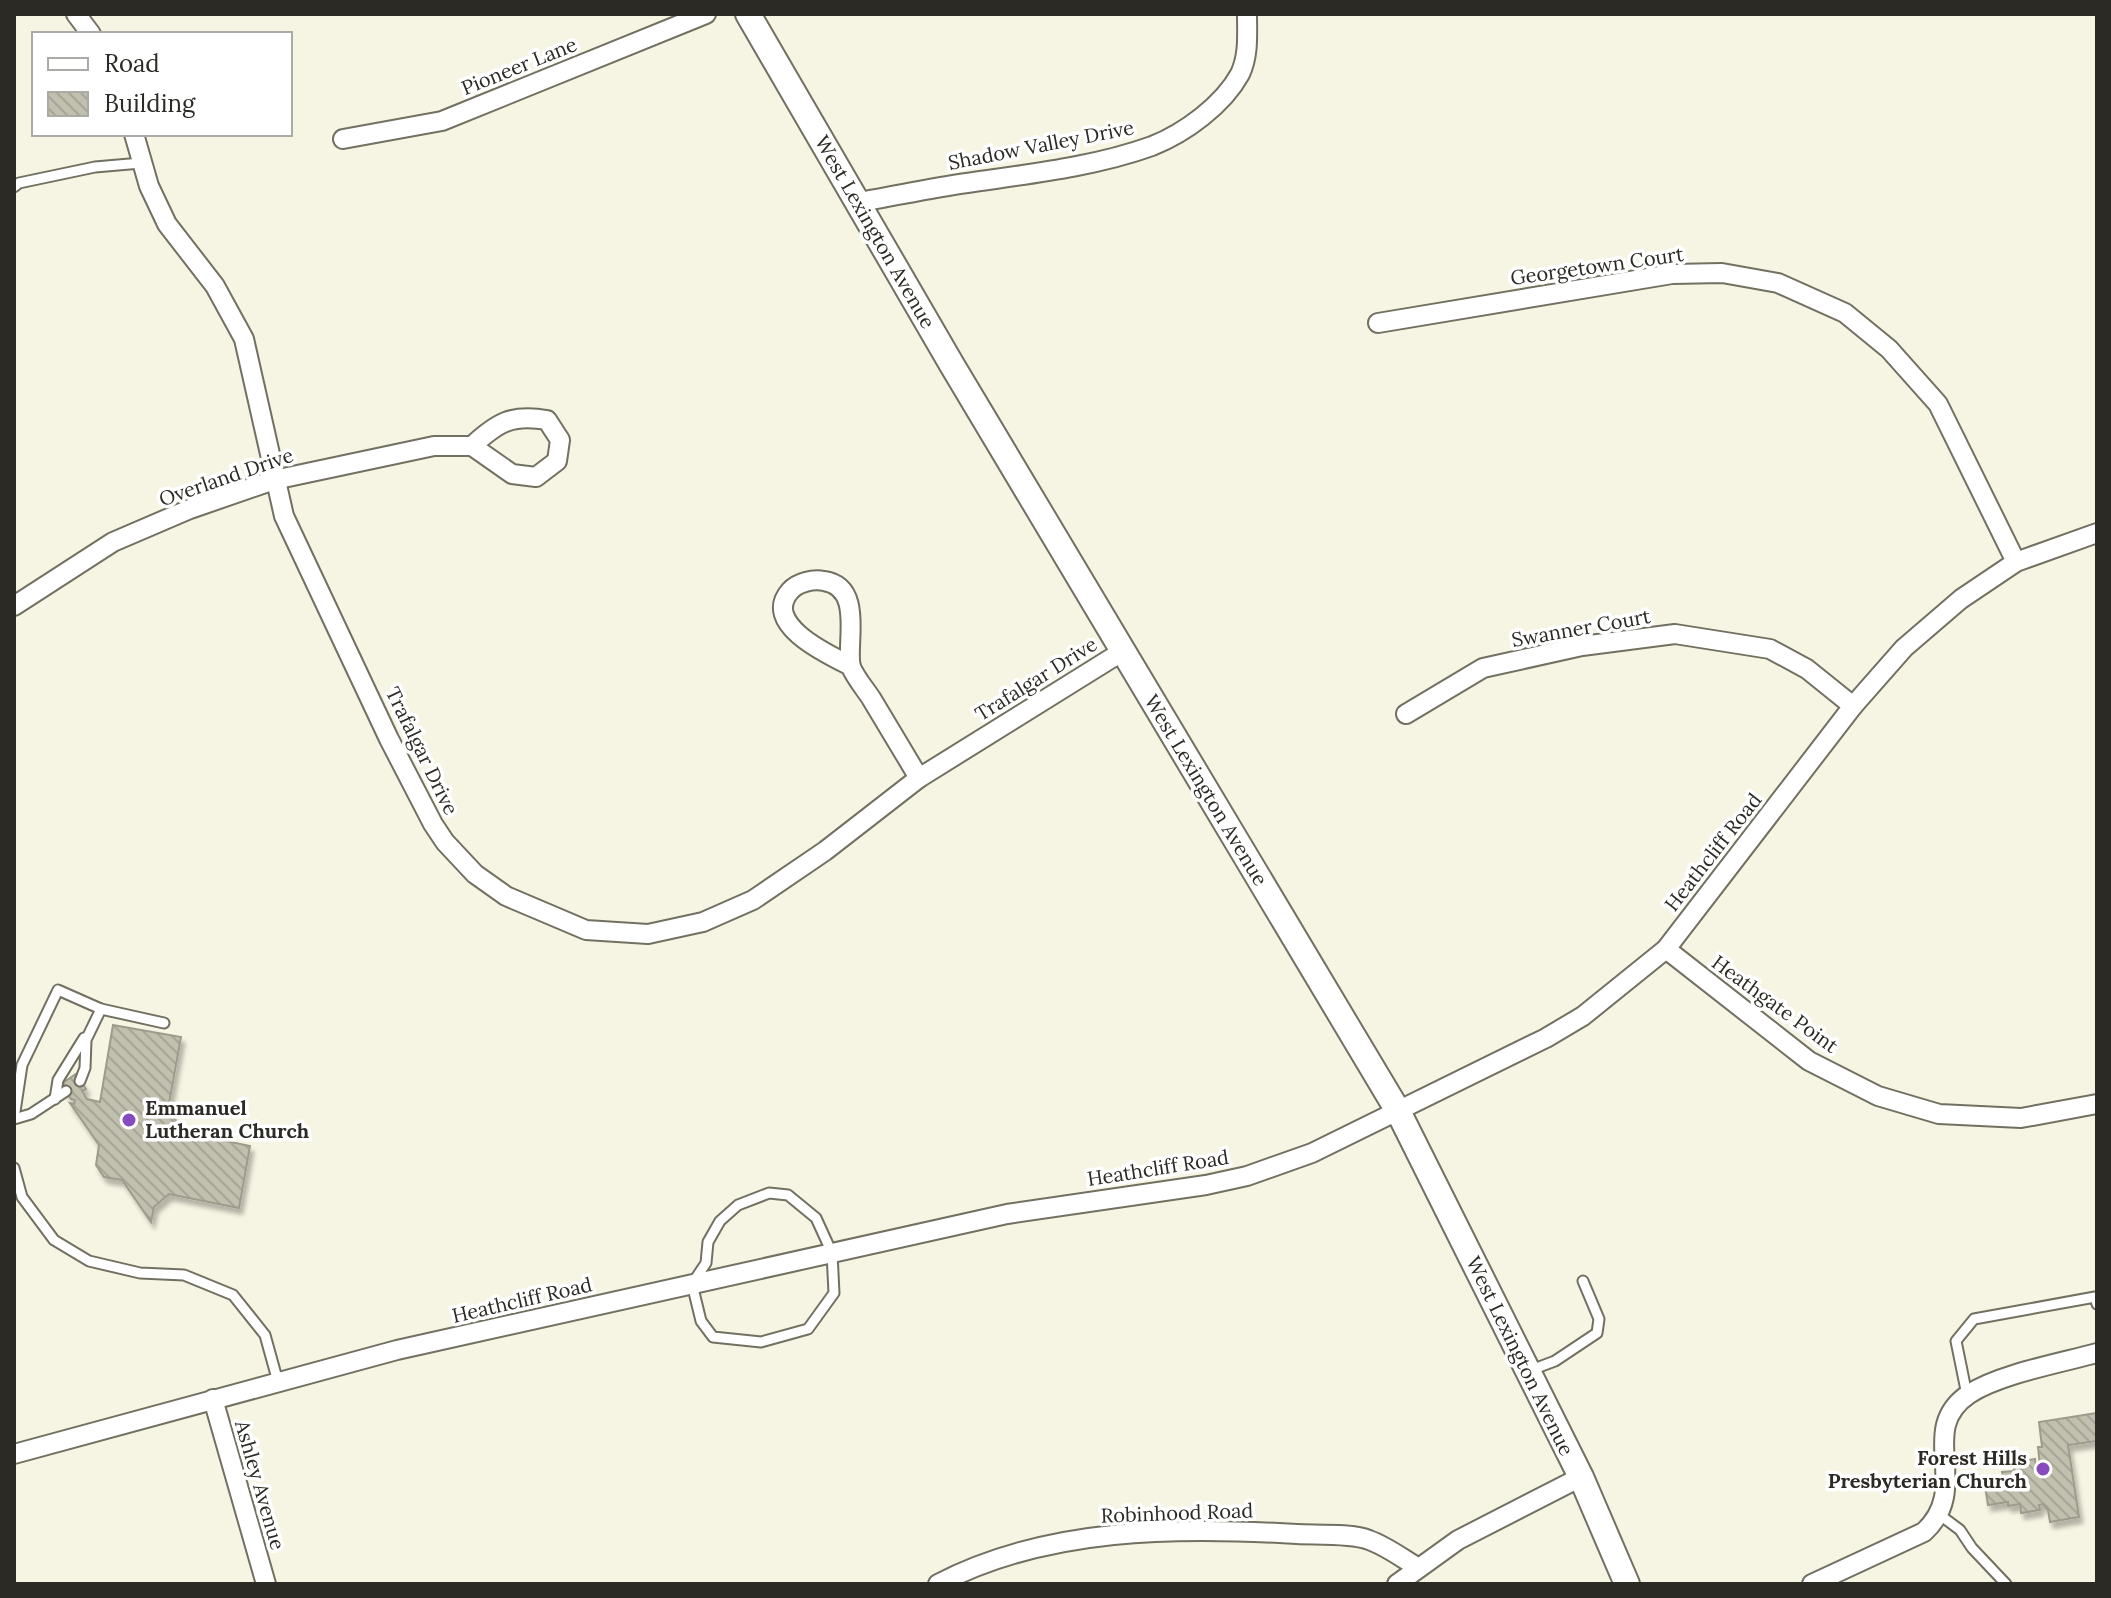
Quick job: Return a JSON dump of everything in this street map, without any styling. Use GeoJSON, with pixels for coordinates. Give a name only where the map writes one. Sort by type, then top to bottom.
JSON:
{"type":"FeatureCollection","features":[{"type":"Feature","properties":{"kind":"street"},"geometry":{"type":"LineString","coordinates":[[76,14],[90,32]]}},
{"type":"Feature","properties":{"kind":"street","name":"Pioneer Lane"},"geometry":{"type":"LineString","coordinates":[[343,139],[442,121],[706,14]]}},
{"type":"Feature","properties":{"kind":"street","name":"West Lexington Avenue"},"geometry":{"type":"LineString","coordinates":[[748,14],[952,365],[1398,1111],[1581,1477],[1627,1584]]}},
{"type":"Feature","properties":{"kind":"street","name":"Shadow Valley Drive"},"geometry":{"type":"LineString","coordinates":[[859,202],[1035,173],[1114,157],[1154,145],[1194,123],[1222,97],[1240,73],[1248,47],[1247,14]]}},
{"type":"Feature","properties":{"kind":"street","name":"Trafalgar Drive"},"geometry":{"type":"LineString","coordinates":[[134,136],[141,163],[167,224],[215,286],[244,339],[284,516],[389,739],[445,842],[475,874],[506,896],[586,930],[648,934],[703,922],[753,900],[825,851],[919,778],[1123,651]]}},
{"type":"Feature","properties":{"kind":"street","name":"Georgetown Court"},"geometry":{"type":"LineString","coordinates":[[1378,323],[1672,274],[1722,273],[1778,283],[1845,313],[1889,349],[1938,404],[2016,562]]}},
{"type":"Feature","properties":{"kind":"street"},"geometry":{"type":"LineString","coordinates":[[526,416],[547,420],[560,440],[557,461],[536,477],[512,474],[472,446],[495,425],[526,416]]}},
{"type":"Feature","properties":{"kind":"street","name":"Overland Drive"},"geometry":{"type":"LineString","coordinates":[[14,606],[113,542],[190,509],[274,480],[434,446],[472,446]]}},
{"type":"Feature","properties":{"kind":"street","name":"Heathcliff Road"},"geometry":{"type":"LineString","coordinates":[[14,1454],[397,1350],[1007,1214],[1206,1185],[1247,1176],[1312,1153],[1546,1038],[1583,1016],[1666,949],[1853,706],[1904,648],[1961,599],[2016,562],[2097,533]]}},
{"type":"Feature","properties":{"kind":"street"},"geometry":{"type":"LineString","coordinates":[[851,666],[850,611],[842,591],[830,582],[817,580],[801,583],[789,592],[783,608],[789,625],[801,638],[851,666],[919,778]]}},
{"type":"Feature","properties":{"kind":"street","name":"Swanner Court"},"geometry":{"type":"LineString","coordinates":[[1406,714],[1483,668],[1582,646],[1675,634],[1770,649],[1807,669],[1853,706]]}},
{"type":"Feature","properties":{"kind":"street","name":"Heathgate Point"},"geometry":{"type":"LineString","coordinates":[[1666,949],[1809,1061],[1878,1096],[1939,1114],[2021,1118],[2097,1104]]}},
{"type":"Feature","properties":{"kind":"street"},"geometry":{"type":"LineString","coordinates":[[1812,1584],[1924,1532],[1940,1515],[1946,1487],[1943,1444],[1946,1426],[1954,1409],[1967,1395],[2026,1373],[2097,1353]]}},
{"type":"Feature","properties":{"kind":"street","name":"Ashley Avenue"},"geometry":{"type":"LineString","coordinates":[[213,1399],[266,1584]]}},
{"type":"Feature","properties":{"kind":"street"},"geometry":{"type":"LineString","coordinates":[[1397,1584],[1420,1575],[1458,1540],[1581,1477]]}},
{"type":"Feature","properties":{"kind":"street","name":"Robinhood Road"},"geometry":{"type":"LineString","coordinates":[[938,1584],[997,1559],[1034,1548],[1095,1537],[1177,1531],[1265,1532],[1368,1539],[1420,1575]]}},
{"type":"Feature","properties":{"kind":"lane"},"geometry":{"type":"LineString","coordinates":[[14,187],[19,183],[95,167],[141,163]]}},
{"type":"Feature","properties":{"kind":"lane"},"geometry":{"type":"LineString","coordinates":[[66,1091],[31,1114],[14,1119],[22,1065],[58,990],[101,1009],[164,1023]]}},
{"type":"Feature","properties":{"kind":"lane"},"geometry":{"type":"LineString","coordinates":[[55,1099],[58,1080],[101,1009]]}},
{"type":"Feature","properties":{"kind":"lane"},"geometry":{"type":"LineString","coordinates":[[80,1081],[85,1068],[84,1049],[89,1031]]}},
{"type":"Feature","properties":{"kind":"lane"},"geometry":{"type":"LineString","coordinates":[[14,1168],[22,1197],[54,1240],[89,1261],[140,1273],[184,1275],[233,1295],[265,1335],[278,1382]]}},
{"type":"Feature","properties":{"kind":"lane"},"geometry":{"type":"LineString","coordinates":[[769,1193],[788,1195],[816,1218],[832,1253],[834,1293],[808,1329],[761,1342],[713,1337],[701,1321],[692,1284],[706,1263],[708,1242],[720,1221],[738,1205],[769,1193]]}},
{"type":"Feature","properties":{"kind":"lane"},"geometry":{"type":"LineString","coordinates":[[1528,1372],[1555,1361],[1597,1333],[1599,1319],[1583,1281]]}},
{"type":"Feature","properties":{"kind":"lane"},"geometry":{"type":"LineString","coordinates":[[1967,1395],[1956,1341],[1974,1319],[2096,1299]]}},
{"type":"Feature","properties":{"kind":"lane"},"geometry":{"type":"LineString","coordinates":[[1940,1515],[1960,1530],[1972,1548],[2006,1584]]}},
{"type":"Feature","properties":{"kind":"building","name":"Emmanuel Lutheran Church"},"geometry":{"type":"Polygon","coordinates":[[[113,1025],[181,1037],[168,1109],[184,1132],[250,1146],[239,1208],[169,1194],[154,1207],[151,1222],[122,1180],[104,1177],[96,1165],[99,1145],[70,1103],[74,1104],[75,1100],[61,1084],[76,1074],[86,1089],[82,1091],[87,1099],[100,1102],[113,1025]]]}},
{"type":"Feature","properties":{"kind":"building","name":"Forest Hills Presbyterian Church"},"geometry":{"type":"Polygon","coordinates":[[[2097,1413],[2097,1441],[2068,1445],[2079,1517],[2050,1522],[2048,1510],[2043,1504],[2039,1505],[2040,1510],[2021,1513],[2020,1504],[1988,1505],[1984,1479],[2014,1471],[2013,1463],[2035,1459],[2036,1467],[2040,1466],[2038,1447],[2042,1447],[2039,1422],[2097,1413]]]}},
{"type":"Feature","properties":{"kind":"place","name":"Emmanuel Lutheran Church"},"geometry":{"type":"Point","coordinates":[129,1120]}},
{"type":"Feature","properties":{"kind":"place","name":"Forest Hills Presbyterian Church"},"geometry":{"type":"Point","coordinates":[2043,1469]}}]}
